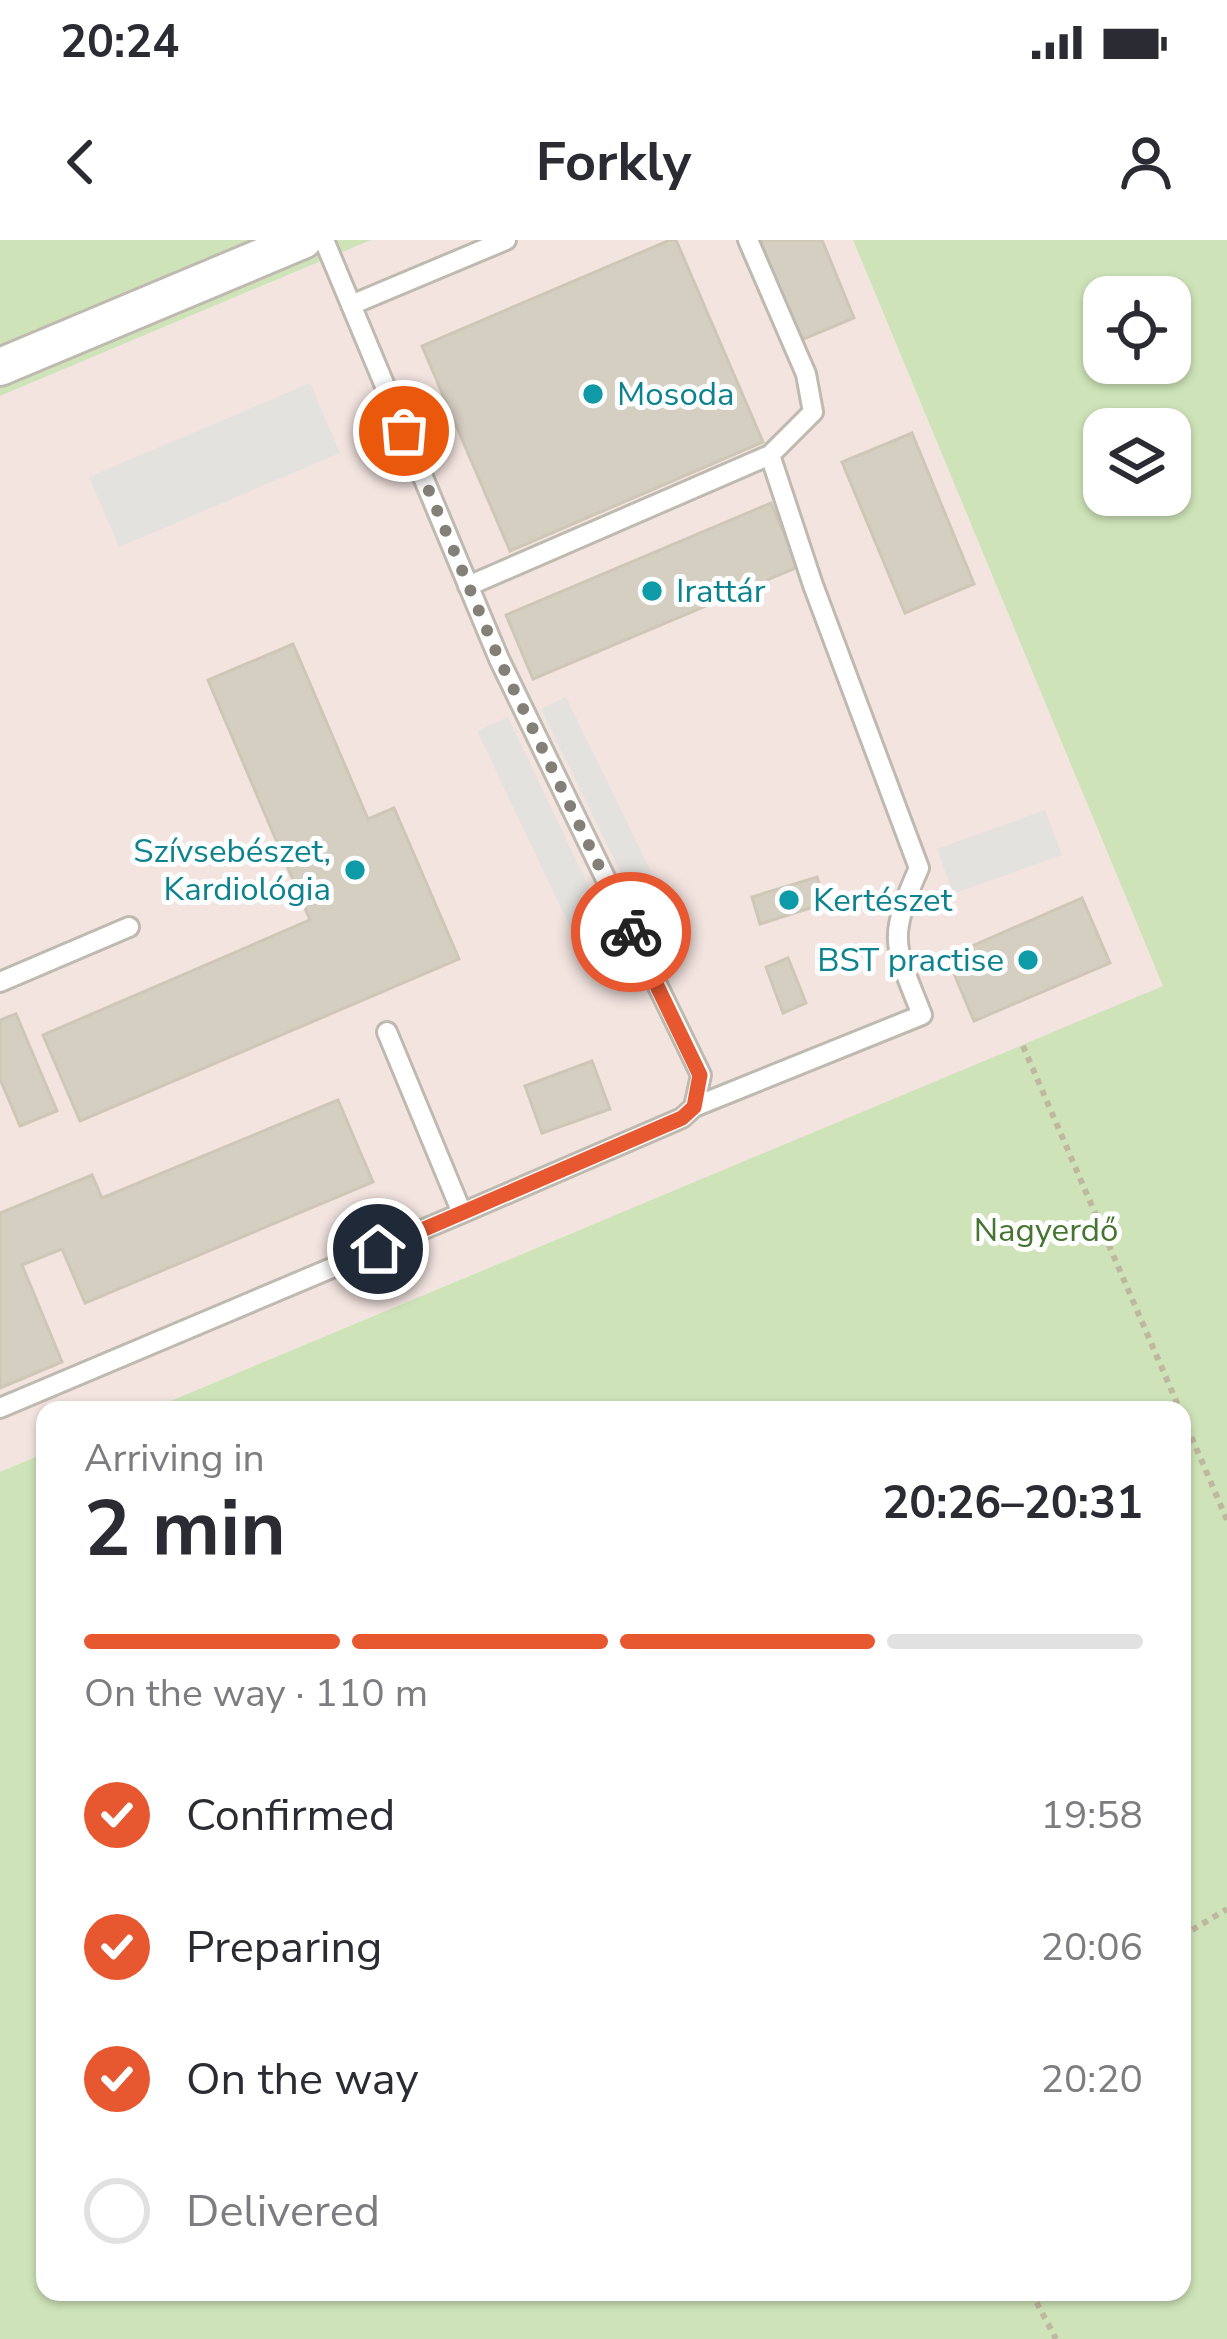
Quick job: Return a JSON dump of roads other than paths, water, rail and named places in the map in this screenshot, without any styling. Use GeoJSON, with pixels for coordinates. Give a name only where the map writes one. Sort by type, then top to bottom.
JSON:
{"type":"FeatureCollection","features":[{"type":"Feature","properties":{"kind":"street"},"geometry":{"type":"LineString","coordinates":[[0,367],[303,240]]}},
{"type":"Feature","properties":{"kind":"lane"},"geometry":{"type":"LineString","coordinates":[[325,240],[499,659],[700,1075],[694,1107]]}},
{"type":"Feature","properties":{"kind":"lane"},"geometry":{"type":"LineString","coordinates":[[351,305],[506,240]]}},
{"type":"Feature","properties":{"kind":"lane"},"geometry":{"type":"LineString","coordinates":[[468,586],[770,455],[813,412],[806,374],[748,240]]}},
{"type":"Feature","properties":{"kind":"lane"},"geometry":{"type":"LineString","coordinates":[[0,1408],[682,1118],[694,1107],[922,1016],[900,959],[895,931],[919,868],[813,585],[770,455]]}},
{"type":"Feature","properties":{"kind":"lane"},"geometry":{"type":"LineString","coordinates":[[0,982],[129,927]]}},
{"type":"Feature","properties":{"kind":"lane"},"geometry":{"type":"LineString","coordinates":[[387,1032],[462,1213]]}},
{"type":"Feature","properties":{"kind":"place","name":"Mosoda"},"geometry":{"type":"Point","coordinates":[593,394]}},
{"type":"Feature","properties":{"kind":"place","name":"Irattár"},"geometry":{"type":"Point","coordinates":[652,591]}},
{"type":"Feature","properties":{"kind":"place","name":"Szívsebészet, Kardiológia"},"geometry":{"type":"Point","coordinates":[355,870]}},
{"type":"Feature","properties":{"kind":"place","name":"Kertészet"},"geometry":{"type":"Point","coordinates":[789,900]}},
{"type":"Feature","properties":{"kind":"place","name":"BST practise"},"geometry":{"type":"Point","coordinates":[1028,960]}},
{"type":"Feature","properties":{"kind":"park label","name":"Nagyerdő"},"geometry":{"type":"Point","coordinates":[1046,1230]}}]}
